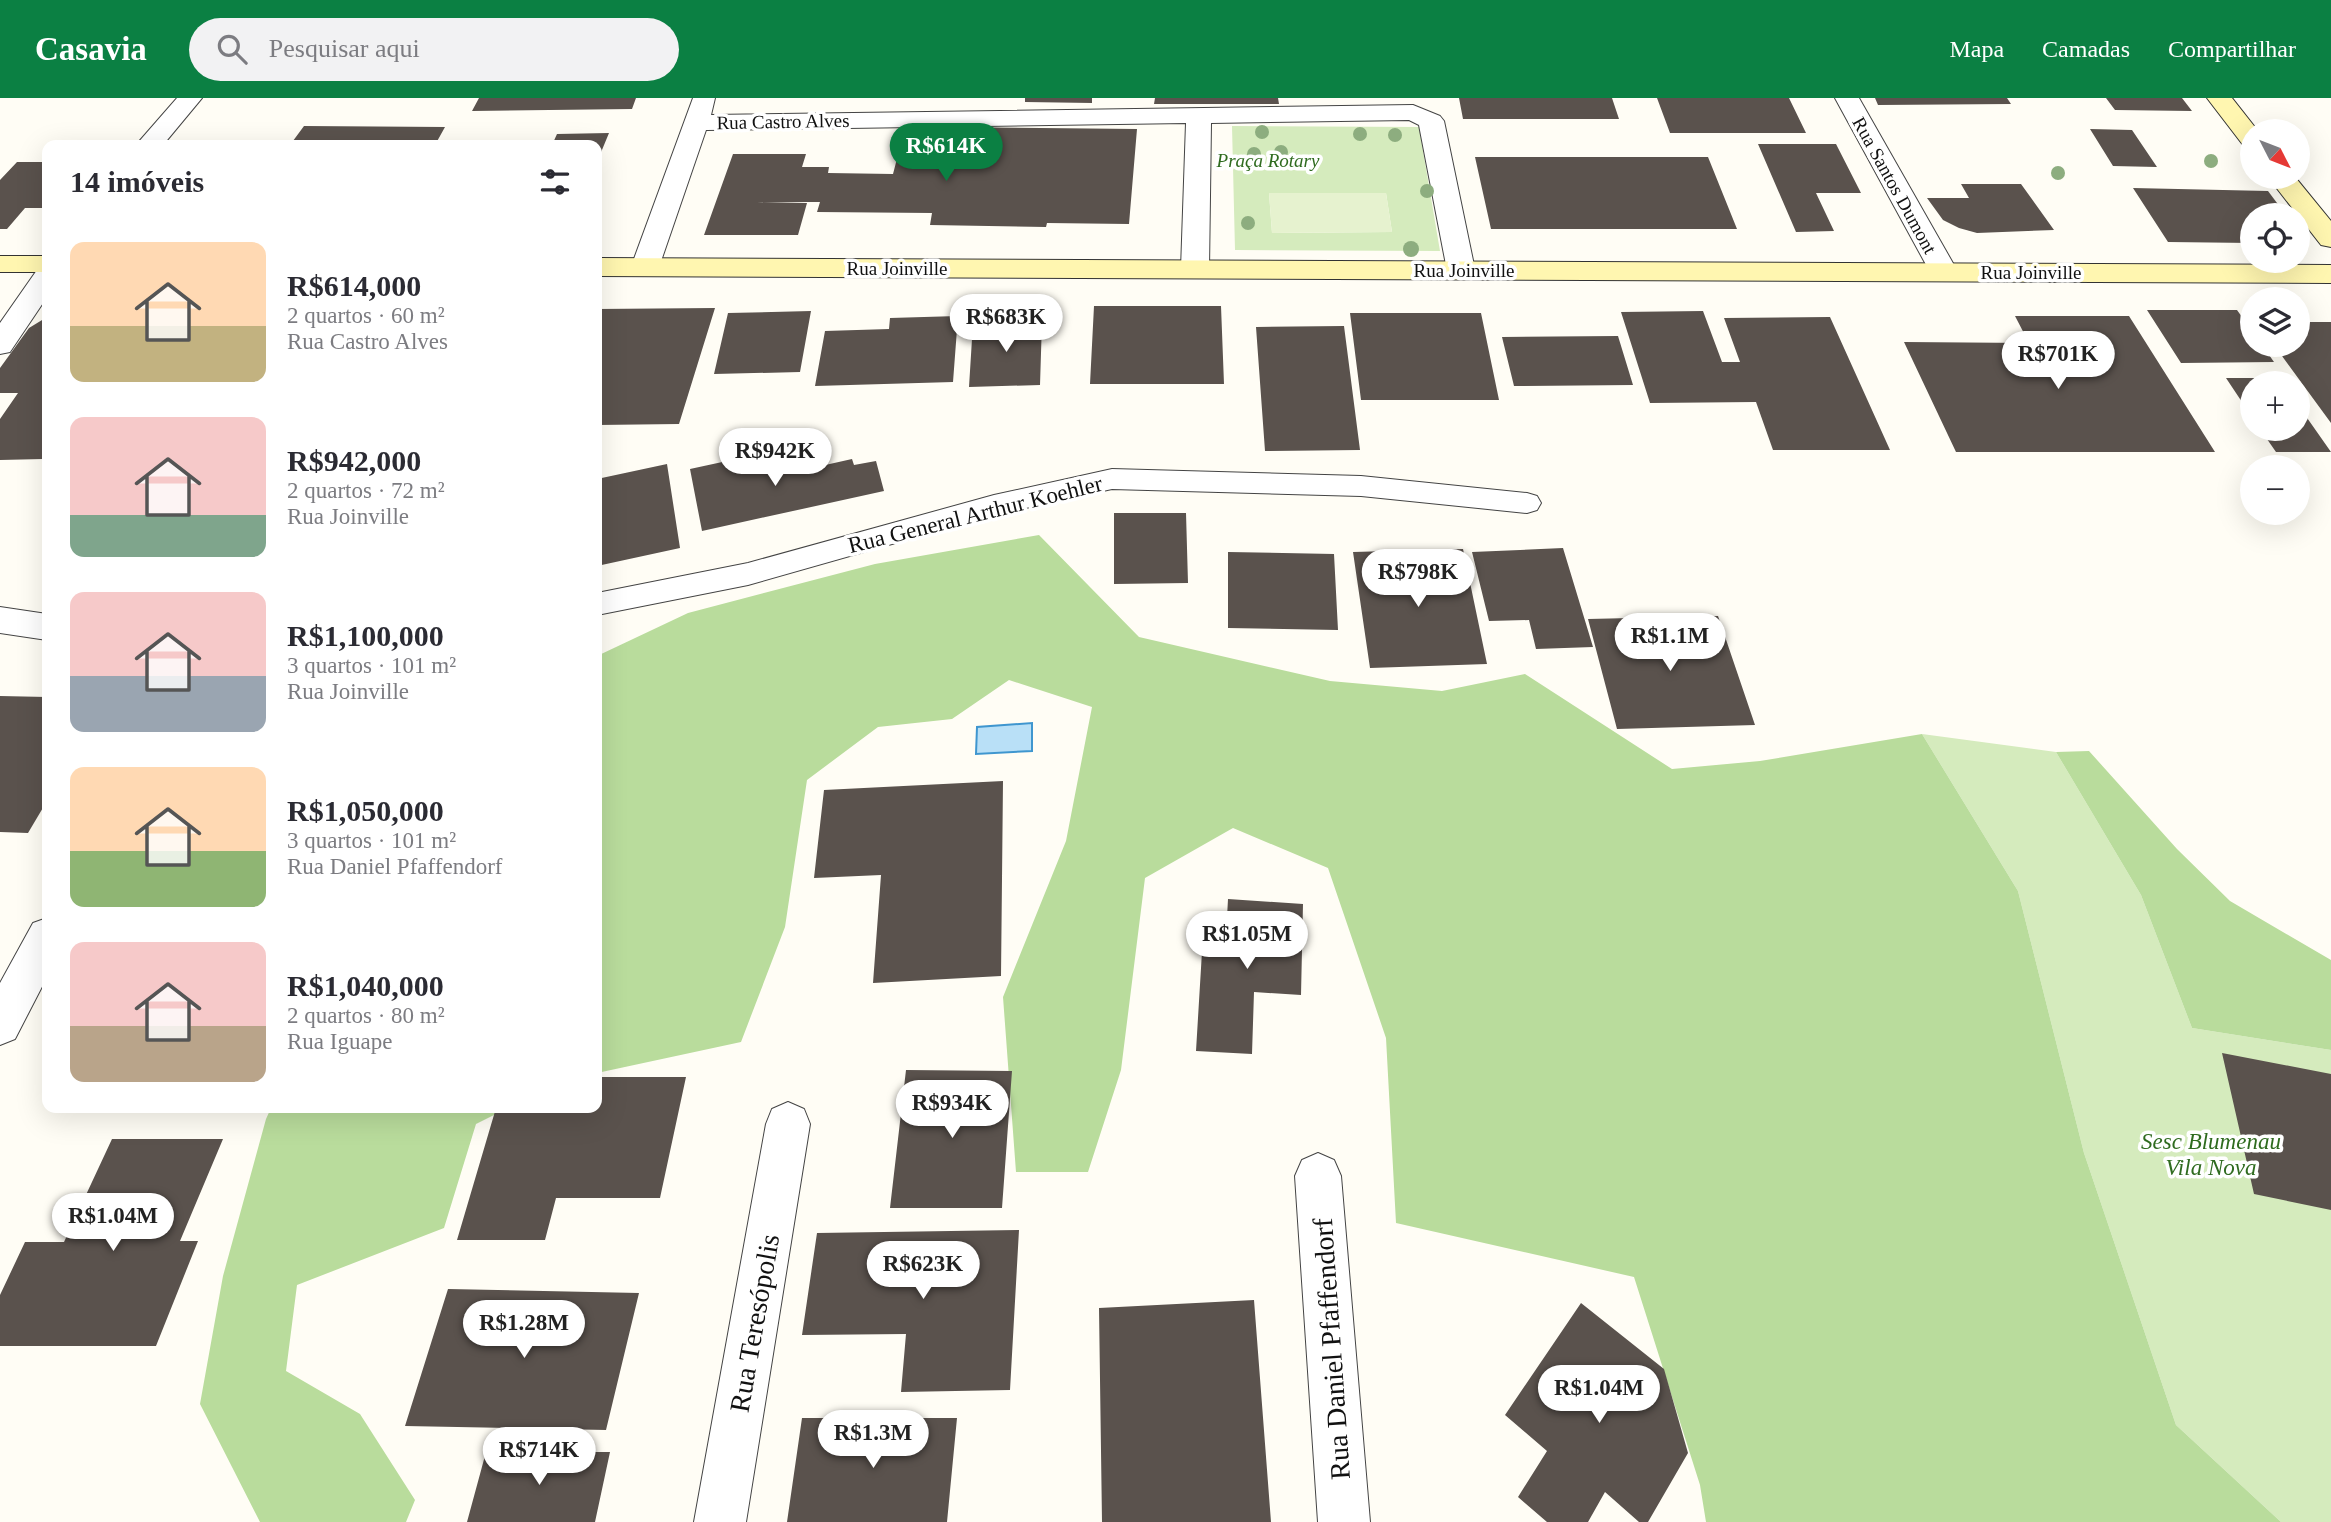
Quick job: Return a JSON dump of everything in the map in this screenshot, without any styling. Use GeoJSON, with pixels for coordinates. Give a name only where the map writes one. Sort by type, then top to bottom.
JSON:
{"type":"FeatureCollection","features":[{"type":"Feature","properties":{"kind":"main road"},"geometry":{"type":"LineString","coordinates":[[2219,98],[2240,125]]}},
{"type":"Feature","properties":{"kind":"main road"},"geometry":{"type":"LineString","coordinates":[[2291,189],[2331,239]]}},
{"type":"Feature","properties":{"kind":"main road"},"geometry":{"type":"LineString","coordinates":[[0,264],[42,264]]}},
{"type":"Feature","properties":{"kind":"main road","name":"Rua Joinville"},"geometry":{"type":"LineString","coordinates":[[602,267],[2331,274]]}},
{"type":"Feature","properties":{"kind":"street"},"geometry":{"type":"LineString","coordinates":[[153,140],[190,98]]}},
{"type":"Feature","properties":{"kind":"street"},"geometry":{"type":"LineString","coordinates":[[645,267],[705,98]]}},
{"type":"Feature","properties":{"kind":"street","name":"Rua Santos Dumont"},"geometry":{"type":"LineString","coordinates":[[1847,98],[1944,272]]}},
{"type":"Feature","properties":{"kind":"street","name":"Rua Castro Alves"},"geometry":{"type":"LineString","coordinates":[[694,123],[1199,113],[1314,105],[1413,112],[1431,121],[1461,270]]}},
{"type":"Feature","properties":{"kind":"street"},"geometry":{"type":"LineString","coordinates":[[1195,269],[1199,113]]}},
{"type":"Feature","properties":{"kind":"street"},"geometry":{"type":"LineString","coordinates":[[0,345],[42,283]]}},
{"type":"Feature","properties":{"kind":"street"},"geometry":{"type":"LineString","coordinates":[[0,620],[42,626]]}},
{"type":"Feature","properties":{"kind":"street"},"geometry":{"type":"LineString","coordinates":[[0,1025],[42,945]]}},
{"type":"Feature","properties":{"kind":"street","name":"Rua Teresópolis"},"geometry":{"type":"LineString","coordinates":[[720,1522],[788,1124]]}},
{"type":"Feature","properties":{"kind":"street","name":"Rua Daniel Pfaffendorf"},"geometry":{"type":"LineString","coordinates":[[1318,1176],[1344,1522]]}},
{"type":"Feature","properties":{"kind":"lane","name":"Rua General Arthur Koehler"},"geometry":{"type":"LineString","coordinates":[[602,603],[748,574],[994,505],[1112,479],[1362,486],[1527,503]]}},
{"type":"Feature","properties":{"kind":"green space","name":"Praça Rotary"},"geometry":{"type":"Polygon","coordinates":[[[1232,126],[1419,127],[1440,251],[1235,250],[1232,126]],[[1269,193],[1272,233],[1392,232],[1386,193],[1269,193]]]}},
{"type":"Feature","properties":{"kind":"green space"},"geometry":{"type":"Polygon","coordinates":[[[1269,193],[1386,193],[1392,232],[1272,233],[1269,193]]]}},
{"type":"Feature","properties":{"kind":"green space"},"geometry":{"type":"Polygon","coordinates":[[[1039,535],[1139,637],[1330,681],[1442,691],[1525,674],[1672,769],[1760,761],[1922,734],[2018,891],[2084,1153],[2176,1425],[2281,1522],[1706,1522],[1700,1485],[1634,1277],[1396,1223],[1386,1038],[1328,868],[1233,828],[1145,878],[1121,1070],[1088,1172],[1016,1172],[1003,997],[1066,841],[1092,707],[1009,680],[952,719],[878,727],[807,780],[785,927],[741,1042],[602,1072],[602,654],[688,613],[875,564],[1039,535]]]}},
{"type":"Feature","properties":{"kind":"green space","name":"Sesc Blumenau Vila Nova"},"geometry":{"type":"Polygon","coordinates":[[[1922,734],[2056,752],[2141,895],[2192,1028],[2331,1050],[2331,1522],[2281,1522],[2176,1425],[2084,1153],[2018,891],[1922,734]]]}},
{"type":"Feature","properties":{"kind":"green space"},"geometry":{"type":"Polygon","coordinates":[[[2089,751],[2177,849],[2230,901],[2331,960],[2331,1050],[2192,1028],[2141,895],[2056,752],[2089,751]]]}},
{"type":"Feature","properties":{"kind":"green space"},"geometry":{"type":"Polygon","coordinates":[[[269,1113],[498,1113],[476,1124],[444,1228],[297,1285],[286,1371],[360,1414],[415,1500],[406,1522],[260,1522],[200,1404],[223,1276],[269,1113]]]}},
{"type":"Feature","properties":{"kind":"water"},"geometry":{"type":"Polygon","coordinates":[[[1032,723],[1032,751],[976,754],[977,727],[1032,723]]]}},
{"type":"Feature","properties":{"kind":"building"},"geometry":{"type":"Polygon","coordinates":[[[479,98],[636,98],[632,109],[472,111],[479,98]]]}},
{"type":"Feature","properties":{"kind":"building"},"geometry":{"type":"Polygon","coordinates":[[[1025,98],[1092,98],[1092,103],[1025,102],[1025,98]]]}},
{"type":"Feature","properties":{"kind":"building"},"geometry":{"type":"Polygon","coordinates":[[[1155,98],[1278,98],[1279,104],[1154,104],[1155,98]]]}},
{"type":"Feature","properties":{"kind":"building"},"geometry":{"type":"Polygon","coordinates":[[[1459,98],[1612,98],[1619,119],[1463,119],[1459,98]]]}},
{"type":"Feature","properties":{"kind":"building"},"geometry":{"type":"Polygon","coordinates":[[[1657,98],[1789,98],[1806,133],[1670,133],[1657,98]]]}},
{"type":"Feature","properties":{"kind":"building"},"geometry":{"type":"Polygon","coordinates":[[[1875,98],[2007,98],[2011,104],[1878,105],[1875,98]]]}},
{"type":"Feature","properties":{"kind":"building"},"geometry":{"type":"Polygon","coordinates":[[[2106,98],[2182,98],[2192,111],[2115,110],[2106,98]]]}},
{"type":"Feature","properties":{"kind":"building"},"geometry":{"type":"Polygon","coordinates":[[[304,126],[445,127],[438,140],[294,140],[304,126]]]}},
{"type":"Feature","properties":{"kind":"building"},"geometry":{"type":"Polygon","coordinates":[[[951,127],[1137,129],[1129,224],[1047,223],[1046,227],[930,225],[932,213],[817,212],[820,202],[757,202],[807,203],[798,235],[704,235],[733,154],[806,154],[802,167],[829,167],[828,173],[893,174],[899,151],[945,152],[951,127]]]}},
{"type":"Feature","properties":{"kind":"building"},"geometry":{"type":"Polygon","coordinates":[[[2090,129],[2132,130],[2157,167],[2113,166],[2090,129]]]}},
{"type":"Feature","properties":{"kind":"building"},"geometry":{"type":"Polygon","coordinates":[[[609,133],[602,150],[602,140],[554,140],[557,134],[609,133]]]}},
{"type":"Feature","properties":{"kind":"building"},"geometry":{"type":"Polygon","coordinates":[[[1758,144],[1836,144],[1861,193],[1816,193],[1834,231],[1796,232],[1758,144]]]}},
{"type":"Feature","properties":{"kind":"building"},"geometry":{"type":"Polygon","coordinates":[[[1475,157],[1708,157],[1737,229],[1491,229],[1475,157]]]}},
{"type":"Feature","properties":{"kind":"building"},"geometry":{"type":"Polygon","coordinates":[[[17,162],[42,162],[42,208],[25,208],[7,229],[0,229],[0,180],[17,162]]]}},
{"type":"Feature","properties":{"kind":"building"},"geometry":{"type":"Polygon","coordinates":[[[1961,184],[2021,184],[2054,230],[1977,233],[1959,228],[1943,220],[1927,198],[1969,198],[1961,184]]]}},
{"type":"Feature","properties":{"kind":"building"},"geometry":{"type":"Polygon","coordinates":[[[2133,188],[2268,191],[2277,203],[2240,203],[2240,243],[2168,242],[2133,188]]]}},
{"type":"Feature","properties":{"kind":"building"},"geometry":{"type":"Polygon","coordinates":[[[1094,306],[1221,306],[1224,384],[1090,384],[1094,306]]]}},
{"type":"Feature","properties":{"kind":"building"},"geometry":{"type":"Polygon","coordinates":[[[715,308],[679,424],[602,425],[602,309],[715,308]]]}},
{"type":"Feature","properties":{"kind":"building"},"geometry":{"type":"Polygon","coordinates":[[[2147,310],[2237,310],[2240,314],[2240,357],[2270,357],[2274,362],[2181,363],[2147,310]]]}},
{"type":"Feature","properties":{"kind":"building"},"geometry":{"type":"Polygon","coordinates":[[[811,311],[800,372],[714,374],[728,313],[811,311]]]}},
{"type":"Feature","properties":{"kind":"building"},"geometry":{"type":"Polygon","coordinates":[[[1703,311],[1722,362],[1740,362],[1724,318],[1830,317],[1890,450],[1773,450],[1756,402],[1650,403],[1621,312],[1703,311]]]}},
{"type":"Feature","properties":{"kind":"building"},"geometry":{"type":"Polygon","coordinates":[[[1350,313],[1481,313],[1499,400],[1361,400],[1350,313]]]}},
{"type":"Feature","properties":{"kind":"building"},"geometry":{"type":"Polygon","coordinates":[[[958,316],[953,382],[815,386],[825,331],[889,329],[890,318],[958,316]]]}},
{"type":"Feature","properties":{"kind":"building"},"geometry":{"type":"Polygon","coordinates":[[[2015,316],[2129,316],[2215,452],[1956,452],[1904,342],[2029,343],[2015,316]]]}},
{"type":"Feature","properties":{"kind":"building"},"geometry":{"type":"Polygon","coordinates":[[[42,320],[42,459],[0,460],[0,419],[18,393],[0,393],[0,368],[29,328],[42,320]]]}},
{"type":"Feature","properties":{"kind":"building"},"geometry":{"type":"Polygon","coordinates":[[[1042,321],[1040,385],[969,387],[973,323],[1042,321]]]}},
{"type":"Feature","properties":{"kind":"building"},"geometry":{"type":"Polygon","coordinates":[[[2310,322],[2331,322],[2331,423],[2310,394],[2310,371],[2293,371],[2283,357],[2310,357],[2310,322]]]}},
{"type":"Feature","properties":{"kind":"building"},"geometry":{"type":"Polygon","coordinates":[[[1344,326],[1360,450],[1265,451],[1256,327],[1344,326]]]}},
{"type":"Feature","properties":{"kind":"building"},"geometry":{"type":"Polygon","coordinates":[[[1618,336],[1633,385],[1514,386],[1502,337],[1618,336]]]}},
{"type":"Feature","properties":{"kind":"building"},"geometry":{"type":"Polygon","coordinates":[[[2226,378],[2240,378],[2240,399],[2226,378]]]}},
{"type":"Feature","properties":{"kind":"building"},"geometry":{"type":"Polygon","coordinates":[[[2310,422],[2331,452],[2276,452],[2268,441],[2310,441],[2310,422]]]}},
{"type":"Feature","properties":{"kind":"building"},"geometry":{"type":"Polygon","coordinates":[[[750,456],[753,468],[799,457],[803,470],[852,459],[854,465],[876,461],[884,491],[702,531],[690,469],[750,456]]]}},
{"type":"Feature","properties":{"kind":"building"},"geometry":{"type":"Polygon","coordinates":[[[667,464],[680,548],[602,565],[602,478],[667,464]]]}},
{"type":"Feature","properties":{"kind":"building"},"geometry":{"type":"Polygon","coordinates":[[[1114,513],[1186,513],[1188,583],[1114,584],[1114,513]]]}},
{"type":"Feature","properties":{"kind":"building"},"geometry":{"type":"Polygon","coordinates":[[[1563,548],[1593,647],[1536,649],[1529,620],[1489,621],[1472,552],[1563,548]]]}},
{"type":"Feature","properties":{"kind":"building"},"geometry":{"type":"Polygon","coordinates":[[[1463,549],[1487,664],[1370,668],[1353,552],[1463,549]]]}},
{"type":"Feature","properties":{"kind":"building"},"geometry":{"type":"Polygon","coordinates":[[[1228,552],[1334,554],[1338,630],[1228,628],[1228,552]]]}},
{"type":"Feature","properties":{"kind":"building"},"geometry":{"type":"Polygon","coordinates":[[[1718,616],[1755,725],[1617,729],[1588,619],[1718,616]]]}},
{"type":"Feature","properties":{"kind":"building"},"geometry":{"type":"Polygon","coordinates":[[[0,696],[42,697],[42,809],[28,833],[0,832],[0,696]]]}},
{"type":"Feature","properties":{"kind":"building"},"geometry":{"type":"Polygon","coordinates":[[[1003,781],[1001,976],[873,983],[881,875],[814,878],[824,790],[1003,781]]]}},
{"type":"Feature","properties":{"kind":"building"},"geometry":{"type":"Polygon","coordinates":[[[1228,899],[1303,904],[1301,995],[1254,992],[1252,1054],[1196,1051],[1203,935],[1226,936],[1228,899]]]}},
{"type":"Feature","properties":{"kind":"building"},"geometry":{"type":"Polygon","coordinates":[[[2222,1053],[2331,1074],[2331,1210],[2254,1194],[2222,1053]]]}},
{"type":"Feature","properties":{"kind":"building"},"geometry":{"type":"Polygon","coordinates":[[[906,1070],[1012,1071],[1002,1208],[890,1208],[906,1070]]]}},
{"type":"Feature","properties":{"kind":"building"},"geometry":{"type":"Polygon","coordinates":[[[602,1077],[686,1077],[660,1198],[556,1198],[545,1240],[457,1240],[495,1113],[602,1113],[602,1077]]]}},
{"type":"Feature","properties":{"kind":"building"},"geometry":{"type":"Polygon","coordinates":[[[112,1139],[223,1139],[180,1241],[198,1241],[156,1346],[0,1346],[0,1295],[25,1242],[64,1242],[112,1139]]]}},
{"type":"Feature","properties":{"kind":"building"},"geometry":{"type":"Polygon","coordinates":[[[1019,1230],[1010,1390],[901,1392],[906,1334],[802,1335],[817,1233],[1019,1230]]]}},
{"type":"Feature","properties":{"kind":"building"},"geometry":{"type":"Polygon","coordinates":[[[448,1289],[639,1293],[606,1430],[405,1426],[448,1289]]]}},
{"type":"Feature","properties":{"kind":"building"},"geometry":{"type":"Polygon","coordinates":[[[1254,1300],[1271,1522],[1102,1522],[1099,1308],[1254,1300]]]}},
{"type":"Feature","properties":{"kind":"building"},"geometry":{"type":"Polygon","coordinates":[[[1581,1303],[1664,1369],[1688,1453],[1648,1522],[1639,1522],[1605,1492],[1588,1522],[1547,1522],[1518,1497],[1547,1451],[1505,1415],[1581,1303]]]}},
{"type":"Feature","properties":{"kind":"building"},"geometry":{"type":"Polygon","coordinates":[[[802,1418],[957,1418],[947,1522],[787,1522],[802,1418]]]}},
{"type":"Feature","properties":{"kind":"building"},"geometry":{"type":"Polygon","coordinates":[[[486,1452],[610,1452],[595,1522],[467,1522],[486,1452]]]}}]}
